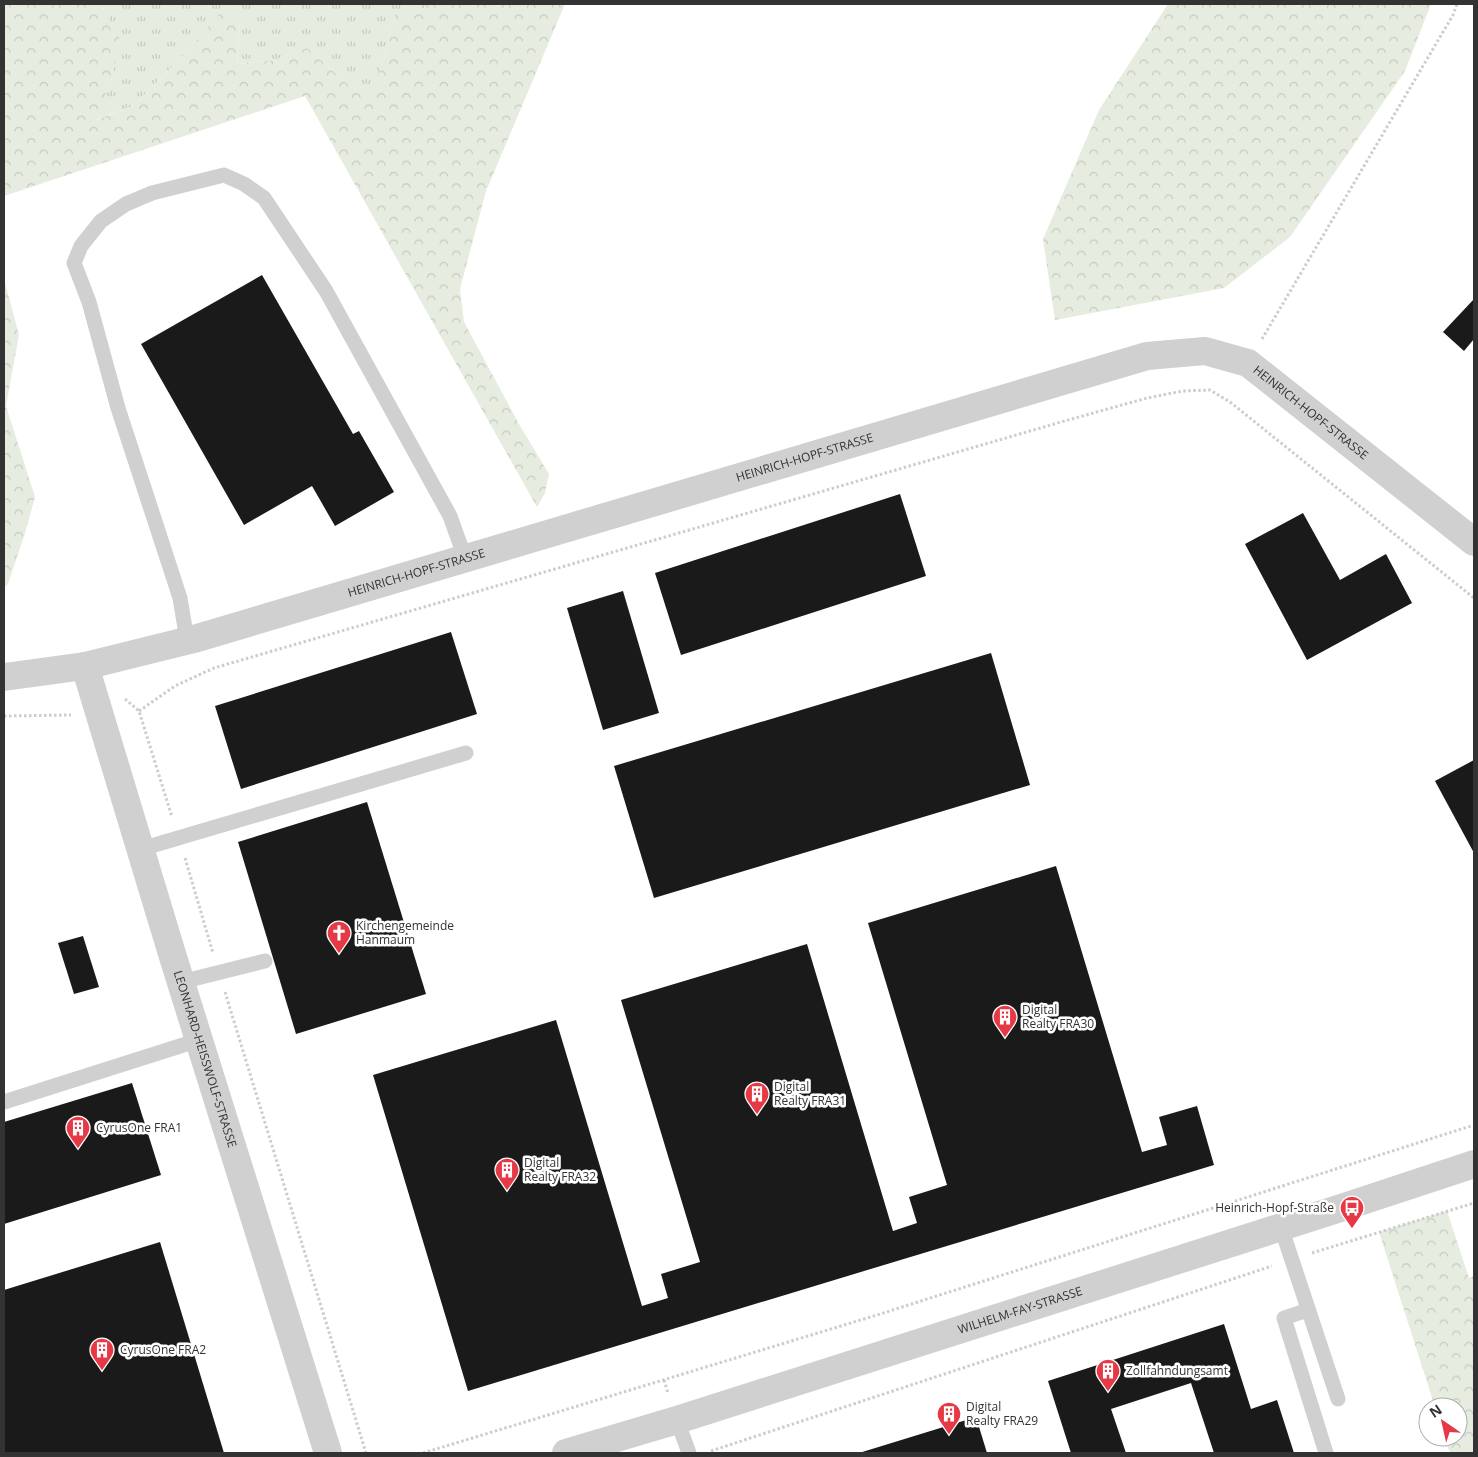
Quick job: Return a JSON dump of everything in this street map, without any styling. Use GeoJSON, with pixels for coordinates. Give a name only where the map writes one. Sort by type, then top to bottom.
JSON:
{"type":"FeatureCollection","features":[{"type":"Feature","properties":{"kind":"street","name":"HEINRICH-HOPF-STRASSE"},"geometry":{"type":"LineString","coordinates":[[4,677],[85,666],[187,640],[1147,356],[1205,351],[1248,363],[1474,542]]}},
{"type":"Feature","properties":{"kind":"street","name":"LEONHARD-HEISSWOLF-STRASSE"},"geometry":{"type":"LineString","coordinates":[[85,666],[109,702],[141,849],[328,1453]]}},
{"type":"Feature","properties":{"kind":"street","name":"WILHELM-FAY-STRASSE"},"geometry":{"type":"LineString","coordinates":[[566,1453],[677,1420],[1474,1164]]}},
{"type":"Feature","properties":{"kind":"lane"},"geometry":{"type":"LineString","coordinates":[[187,640],[180,598],[118,408],[89,302],[74,263],[81,246],[102,221],[126,204],[152,193],[224,175],[244,184],[264,198],[326,291],[450,516],[465,558]]}},
{"type":"Feature","properties":{"kind":"lane"},"geometry":{"type":"LineString","coordinates":[[141,849],[466,753]]}},
{"type":"Feature","properties":{"kind":"lane"},"geometry":{"type":"LineString","coordinates":[[181,982],[265,961]]}},
{"type":"Feature","properties":{"kind":"lane"},"geometry":{"type":"LineString","coordinates":[[4,1102],[199,1040]]}},
{"type":"Feature","properties":{"kind":"lane"},"geometry":{"type":"LineString","coordinates":[[1281,1227],[1338,1398]]}},
{"type":"Feature","properties":{"kind":"lane"},"geometry":{"type":"LineString","coordinates":[[1308,1310],[1284,1318],[1326,1453]]}},
{"type":"Feature","properties":{"kind":"lane"},"geometry":{"type":"LineString","coordinates":[[677,1420],[689,1453]]}},
{"type":"Feature","properties":{"kind":"path"},"geometry":{"type":"LineString","coordinates":[[1248,363],[1453,15],[1457,4]]}},
{"type":"Feature","properties":{"kind":"path"},"geometry":{"type":"LineString","coordinates":[[140,711],[175,686],[214,668],[1062,422],[1183,390],[1210,390],[1230,402],[1474,598]]}},
{"type":"Feature","properties":{"kind":"path"},"geometry":{"type":"LineString","coordinates":[[4,716],[80,714],[109,702],[140,711]]}},
{"type":"Feature","properties":{"kind":"path"},"geometry":{"type":"LineString","coordinates":[[140,711],[366,1453]]}},
{"type":"Feature","properties":{"kind":"path"},"geometry":{"type":"LineString","coordinates":[[423,1453],[877,1315],[1474,1125]]}},
{"type":"Feature","properties":{"kind":"path"},"geometry":{"type":"LineString","coordinates":[[703,1453],[1292,1260],[1474,1203]]}},
{"type":"Feature","properties":{"kind":"green space"},"geometry":{"type":"Polygon","coordinates":[[[4,4],[100,4],[120,39],[112,78],[96,120],[133,106],[185,54],[226,6],[240,22],[237,64],[275,60],[307,48],[352,88],[373,86],[385,56],[396,10],[421,10],[430,4],[565,4],[486,191],[460,289],[464,322],[519,424],[549,474],[545,493],[537,507],[305,96],[4,196],[4,4]]]}},
{"type":"Feature","properties":{"kind":"green space"},"geometry":{"type":"Polygon","coordinates":[[[100,4],[430,4],[421,10],[396,10],[385,56],[373,87],[352,88],[307,48],[275,60],[237,64],[240,23],[226,7],[185,54],[133,106],[95,120],[112,78],[119,39],[100,4]]]}},
{"type":"Feature","properties":{"kind":"green space"},"geometry":{"type":"Polygon","coordinates":[[[1168,4],[1431,4],[1405,71],[1290,237],[1224,288],[1055,320],[1043,239],[1099,110],[1168,4]]]}},
{"type":"Feature","properties":{"kind":"green space"},"geometry":{"type":"Polygon","coordinates":[[[4,279],[19,335],[6,406],[35,497],[8,584],[4,588],[4,279]]]}},
{"type":"Feature","properties":{"kind":"green space"},"geometry":{"type":"Polygon","coordinates":[[[1447,1211],[1469,1278],[1474,1276],[1474,1453],[1450,1453],[1448,1447],[1468,1447],[1468,1397],[1432,1397],[1379,1232],[1447,1211]]]}},
{"type":"Feature","properties":{"kind":"building"},"geometry":{"type":"Polygon","coordinates":[[[262,275],[353,434],[359,431],[394,492],[335,526],[312,486],[244,525],[141,344],[262,275]]]}},
{"type":"Feature","properties":{"kind":"building"},"geometry":{"type":"Polygon","coordinates":[[[1474,299],[1474,339],[1464,351],[1443,332],[1474,299]]]}},
{"type":"Feature","properties":{"kind":"building"},"geometry":{"type":"Polygon","coordinates":[[[900,494],[926,576],[681,655],[655,573],[900,494]]]}},
{"type":"Feature","properties":{"kind":"building"},"geometry":{"type":"Polygon","coordinates":[[[1303,513],[1340,580],[1386,554],[1412,603],[1307,660],[1245,544],[1303,513]]]}},
{"type":"Feature","properties":{"kind":"building"},"geometry":{"type":"Polygon","coordinates":[[[623,591],[659,713],[603,730],[567,608],[623,591]]]}},
{"type":"Feature","properties":{"kind":"building"},"geometry":{"type":"Polygon","coordinates":[[[451,632],[477,714],[241,789],[215,706],[451,632]]]}},
{"type":"Feature","properties":{"kind":"building"},"geometry":{"type":"Polygon","coordinates":[[[991,653],[1030,785],[654,898],[614,766],[991,653]]]}},
{"type":"Feature","properties":{"kind":"building"},"geometry":{"type":"Polygon","coordinates":[[[1474,760],[1474,853],[1435,781],[1474,760]]]}},
{"type":"Feature","properties":{"kind":"building"},"geometry":{"type":"Polygon","coordinates":[[[367,802],[426,994],[296,1034],[238,842],[367,802]]]}},
{"type":"Feature","properties":{"kind":"building"},"geometry":{"type":"Polygon","coordinates":[[[1056,866],[1142,1152],[1167,1145],[1159,1117],[1197,1106],[1214,1165],[468,1391],[373,1075],[556,1020],[642,1306],[668,1298],[661,1274],[700,1262],[621,1000],[807,944],[893,1231],[917,1223],[909,1197],[947,1185],[868,923],[1056,866]]]}},
{"type":"Feature","properties":{"kind":"building"},"geometry":{"type":"Polygon","coordinates":[[[83,936],[99,987],[74,994],[58,943],[83,936]]]}},
{"type":"Feature","properties":{"kind":"building","name":"CyrusOne FRA1"},"geometry":{"type":"Polygon","coordinates":[[[132,1083],[161,1175],[4,1224],[4,1122],[132,1083]]]}},
{"type":"Feature","properties":{"kind":"building","name":"CyrusOne FRA2"},"geometry":{"type":"Polygon","coordinates":[[[160,1242],[224,1453],[4,1453],[4,1290],[160,1242]]]}},
{"type":"Feature","properties":{"kind":"building","name":"Zollfahndungsamt"},"geometry":{"type":"Polygon","coordinates":[[[1224,1324],[1251,1409],[1277,1400],[1294,1453],[1214,1453],[1191,1383],[1111,1409],[1126,1453],[1071,1453],[1048,1381],[1224,1324]]]}},
{"type":"Feature","properties":{"kind":"building","name":"Digital Realty FRA29"},"geometry":{"type":"Polygon","coordinates":[[[976,1417],[987,1453],[859,1453],[976,1417]]]}},
{"type":"Feature","properties":{"kind":"place","name":"Kirchengemeinde Hanmaum"},"geometry":{"type":"Point","coordinates":[339,954]}},
{"type":"Feature","properties":{"kind":"place","name":"Digital Realty FRA30"},"geometry":{"type":"Point","coordinates":[1005,1038]}},
{"type":"Feature","properties":{"kind":"place","name":"Digital Realty FRA31"},"geometry":{"type":"Point","coordinates":[757,1115]}},
{"type":"Feature","properties":{"kind":"place","name":"CyrusOne FRA1"},"geometry":{"type":"Point","coordinates":[78,1149]}},
{"type":"Feature","properties":{"kind":"place","name":"Digital Realty FRA32"},"geometry":{"type":"Point","coordinates":[507,1191]}},
{"type":"Feature","properties":{"kind":"place","name":"Heinrich-Hopf-Straße"},"geometry":{"type":"Point","coordinates":[1352,1229]}},
{"type":"Feature","properties":{"kind":"place","name":"CyrusOne FRA2"},"geometry":{"type":"Point","coordinates":[102,1371]}},
{"type":"Feature","properties":{"kind":"place","name":"Zollfahndungsamt"},"geometry":{"type":"Point","coordinates":[1108,1392]}},
{"type":"Feature","properties":{"kind":"place","name":"Digital Realty FRA29"},"geometry":{"type":"Point","coordinates":[949,1435]}}]}
